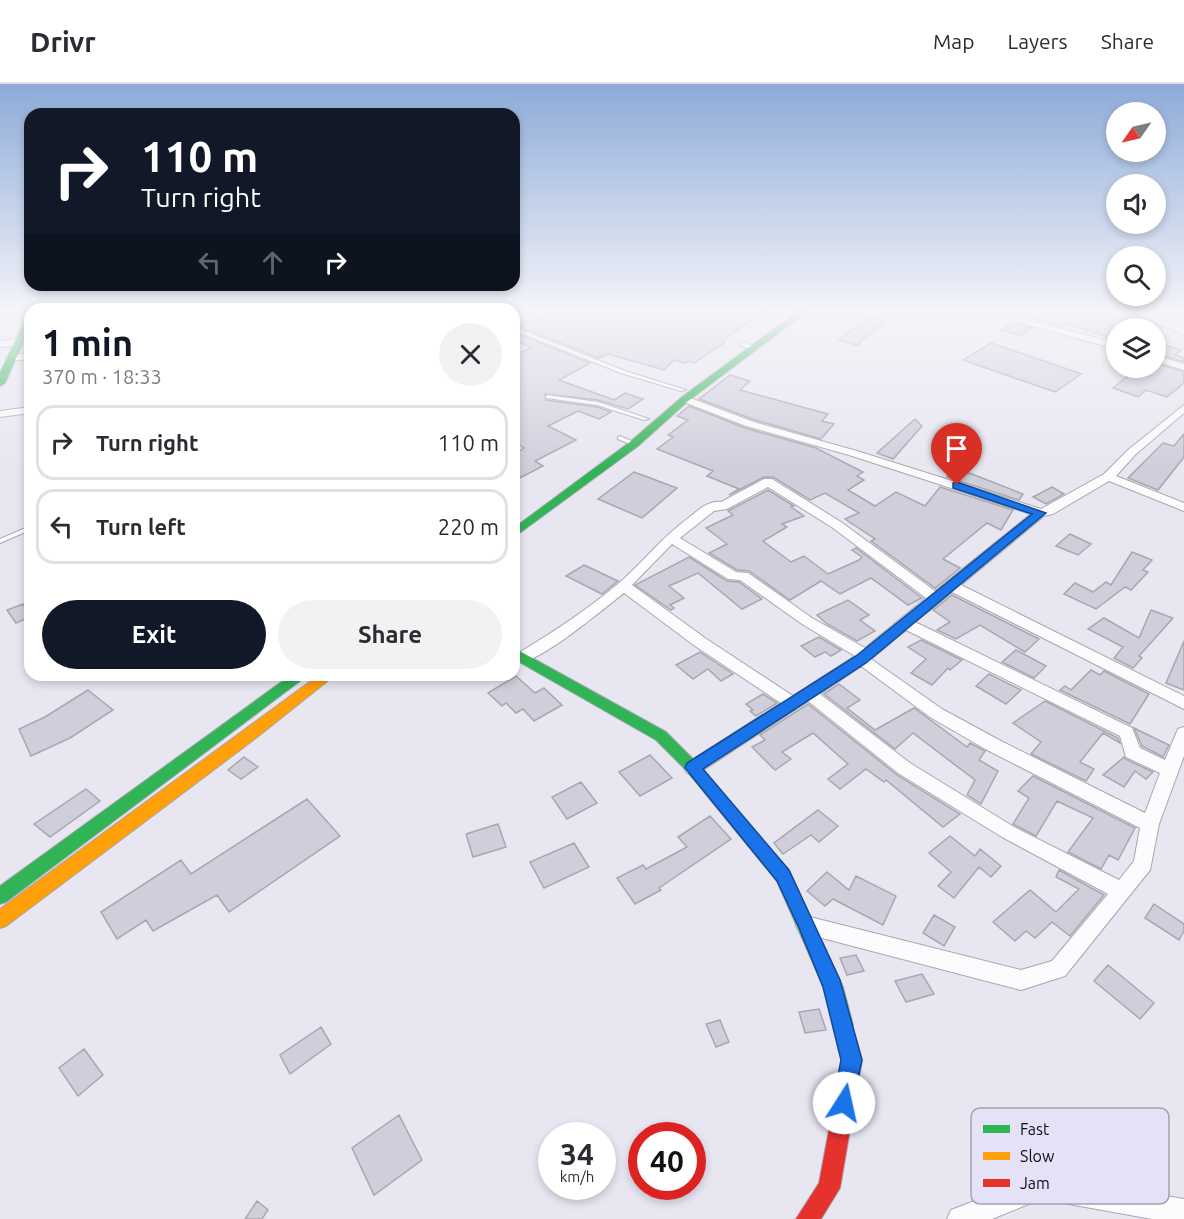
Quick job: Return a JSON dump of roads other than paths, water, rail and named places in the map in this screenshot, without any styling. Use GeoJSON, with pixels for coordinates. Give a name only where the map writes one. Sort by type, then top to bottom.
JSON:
{"type":"FeatureCollection","features":[{"type":"Feature","properties":{"kind":"street"},"geometry":{"type":"LineString","coordinates":[[0,383],[9,363]]}},
{"type":"Feature","properties":{"kind":"street"},"geometry":{"type":"LineString","coordinates":[[520,516],[558,494],[634,444],[686,395],[727,363]]}},
{"type":"Feature","properties":{"kind":"street"},"geometry":{"type":"LineString","coordinates":[[520,529],[620,438],[686,395]]}},
{"type":"Feature","properties":{"kind":"street"},"geometry":{"type":"LineString","coordinates":[[686,395],[750,424],[853,453],[1040,513]]}},
{"type":"Feature","properties":{"kind":"street"},"geometry":{"type":"LineString","coordinates":[[693,768],[864,657],[934,597],[952,586],[1040,513],[1049,511],[1108,477],[1184,408]]}},
{"type":"Feature","properties":{"kind":"street"},"geometry":{"type":"LineString","coordinates":[[0,414],[24,411]]}},
{"type":"Feature","properties":{"kind":"street"},"geometry":{"type":"LineString","coordinates":[[1108,477],[1184,507]]}},
{"type":"Feature","properties":{"kind":"street"},"geometry":{"type":"LineString","coordinates":[[520,655],[557,637],[624,586],[671,538],[716,504],[723,506],[768,482],[837,525],[934,597]]}},
{"type":"Feature","properties":{"kind":"street"},"geometry":{"type":"LineString","coordinates":[[671,538],[733,576],[743,576],[864,657],[936,713],[993,745],[1150,825]]}},
{"type":"Feature","properties":{"kind":"street"},"geometry":{"type":"LineString","coordinates":[[624,586],[700,642],[792,703]]}},
{"type":"Feature","properties":{"kind":"street"},"geometry":{"type":"LineString","coordinates":[[952,586],[1184,704]]}},
{"type":"Feature","properties":{"kind":"street"},"geometry":{"type":"LineString","coordinates":[[905,623],[1126,732],[1131,742],[1132,752],[1170,770]]}},
{"type":"Feature","properties":{"kind":"street"},"geometry":{"type":"LineString","coordinates":[[520,657],[661,736],[693,768],[783,876],[833,987],[852,1060],[829,1188],[807,1219]]}},
{"type":"Feature","properties":{"kind":"street"},"geometry":{"type":"LineString","coordinates":[[0,896],[293,681]]}},
{"type":"Feature","properties":{"kind":"street"},"geometry":{"type":"LineString","coordinates":[[0,920],[191,777],[243,742],[320,681]]}},
{"type":"Feature","properties":{"kind":"street"},"geometry":{"type":"LineString","coordinates":[[808,693],[904,768],[1008,832],[1122,891]]}},
{"type":"Feature","properties":{"kind":"street"},"geometry":{"type":"LineString","coordinates":[[806,925],[1020,980],[1058,969],[1088,936],[1143,864],[1150,825],[1184,733]]}},
{"type":"Feature","properties":{"kind":"street"},"geometry":{"type":"LineString","coordinates":[[177,767],[191,777]]}},
{"type":"Feature","properties":{"kind":"street"},"geometry":{"type":"LineString","coordinates":[[54,856],[69,868]]}},
{"type":"Feature","properties":{"kind":"street"},"geometry":{"type":"LineString","coordinates":[[960,1219],[998,1204]]}},
{"type":"Feature","properties":{"kind":"street"},"geometry":{"type":"LineString","coordinates":[[1138,1204],[1184,1212]]}},
{"type":"Feature","properties":{"kind":"lane"},"geometry":{"type":"LineString","coordinates":[[600,363],[686,395]]}},
{"type":"Feature","properties":{"kind":"lane"},"geometry":{"type":"LineString","coordinates":[[548,397],[598,404],[646,419]]}},
{"type":"Feature","properties":{"kind":"lane"},"geometry":{"type":"LineString","coordinates":[[620,438],[634,444]]}},
{"type":"Feature","properties":{"kind":"lane"},"geometry":{"type":"LineString","coordinates":[[0,541],[24,531]]}}]}
